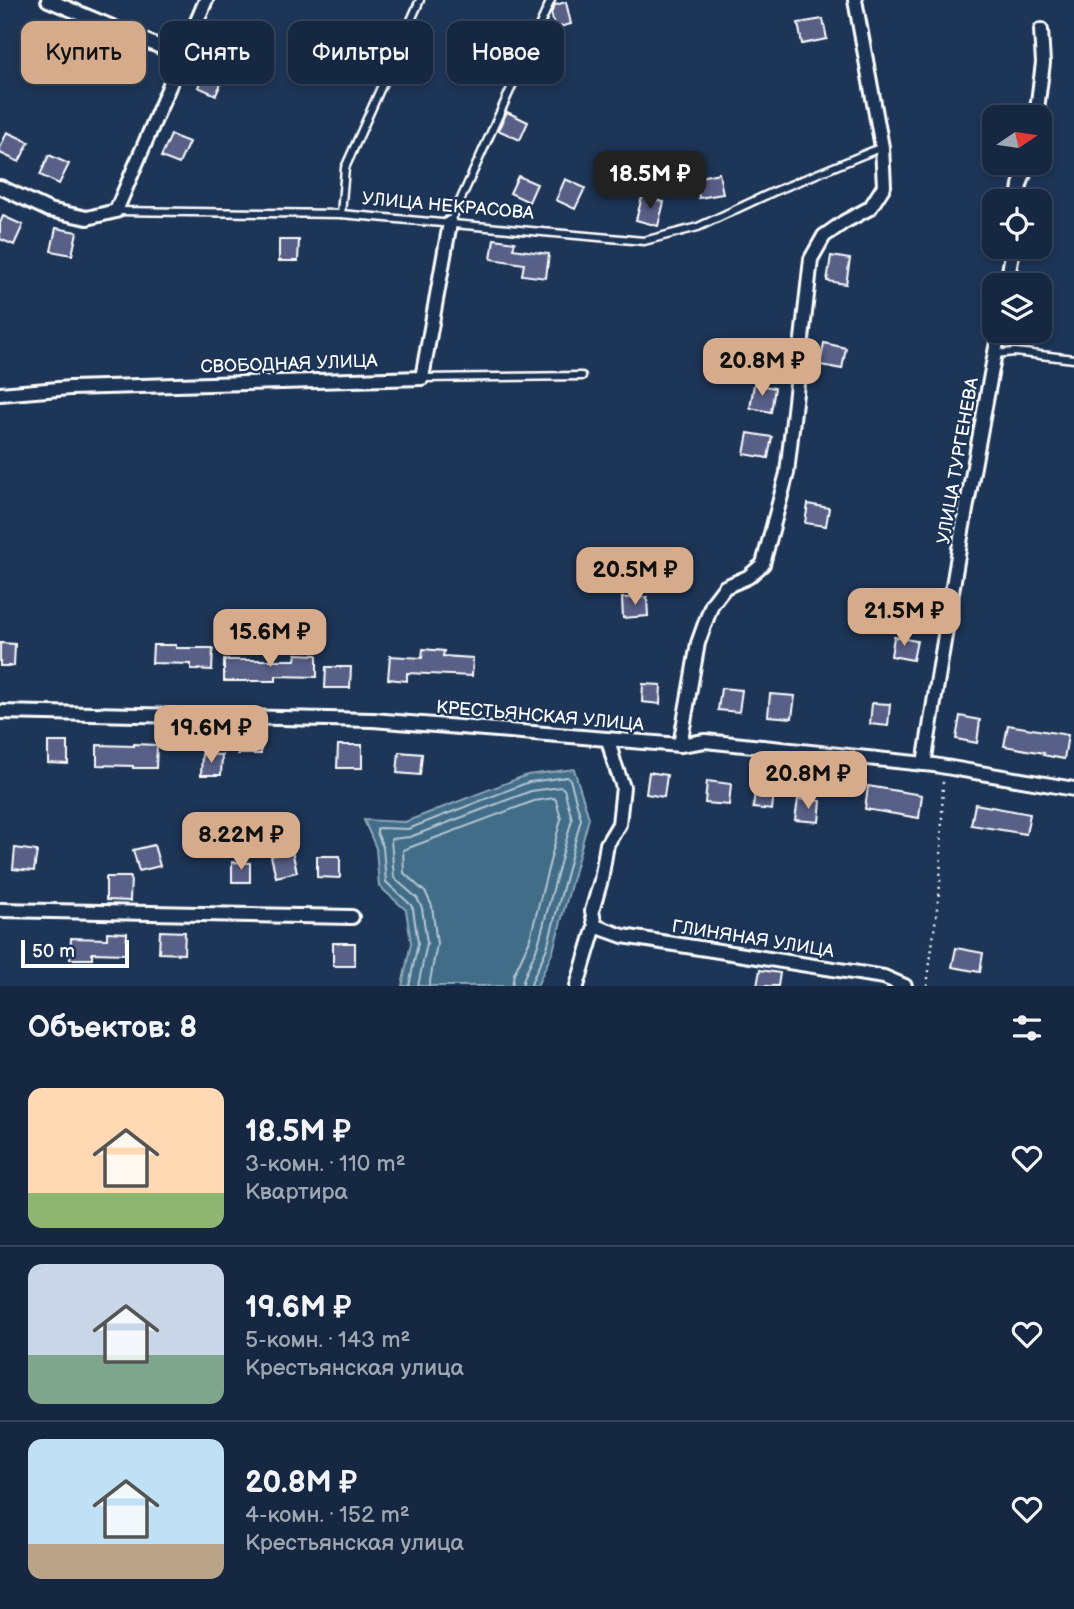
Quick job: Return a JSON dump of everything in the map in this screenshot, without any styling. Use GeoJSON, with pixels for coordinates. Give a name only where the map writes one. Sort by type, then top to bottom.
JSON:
{"type":"FeatureCollection","features":[{"type":"Feature","properties":{"kind":"street"},"geometry":{"type":"LineString","coordinates":[[48,0],[160,47]]}},
{"type":"Feature","properties":{"kind":"street"},"geometry":{"type":"LineString","coordinates":[[197,21],[206,0]]}},
{"type":"Feature","properties":{"kind":"street"},"geometry":{"type":"LineString","coordinates":[[680,745],[698,643],[712,604],[725,587],[748,578],[763,564],[787,473],[811,259],[824,236],[870,208],[884,186],[882,147],[855,0]]}},
{"type":"Feature","properties":{"kind":"street"},"geometry":{"type":"LineString","coordinates":[[1037,105],[1043,64],[1041,30]]}},
{"type":"Feature","properties":{"kind":"street"},"geometry":{"type":"LineString","coordinates":[[116,211],[170,84]]}},
{"type":"Feature","properties":{"kind":"street","name":"УЛИЦА НЕКРАСОВА"},"geometry":{"type":"LineString","coordinates":[[0,187],[49,210],[87,218],[116,211]]}},
{"type":"Feature","properties":{"kind":"street"},"geometry":{"type":"LineString","coordinates":[[422,378],[450,223]]}},
{"type":"Feature","properties":{"kind":"street","name":"УЛИЦА ТУРГЕНЕВА"},"geometry":{"type":"LineString","coordinates":[[924,764],[961,537],[997,343]]}},
{"type":"Feature","properties":{"kind":"street","name":"СВОБОДНАЯ УЛИЦА"},"geometry":{"type":"LineString","coordinates":[[0,394],[70,388],[422,378]]}},
{"type":"Feature","properties":{"kind":"street","name":"КРЕСТЬЯНСКАЯ УЛИЦА"},"geometry":{"type":"LineString","coordinates":[[0,712],[373,720],[680,745],[705,741],[944,766],[1074,789]]}},
{"type":"Feature","properties":{"kind":"street"},"geometry":{"type":"LineString","coordinates":[[577,986],[595,926],[592,911],[607,844],[619,824],[623,787],[608,739]]}},
{"type":"Feature","properties":{"kind":"street"},"geometry":{"type":"LineString","coordinates":[[0,910],[352,917]]}},
{"type":"Feature","properties":{"kind":"street","name":"ГЛИНЯНАЯ УЛИЦА"},"geometry":{"type":"LineString","coordinates":[[595,926],[624,936],[884,977],[905,986]]}},
{"type":"Feature","properties":{"kind":"lane"},"geometry":{"type":"LineString","coordinates":[[341,214],[345,168],[421,0]]}},
{"type":"Feature","properties":{"kind":"lane"},"geometry":{"type":"LineString","coordinates":[[450,223],[551,0]]}},
{"type":"Feature","properties":{"kind":"lane","name":"УЛИЦА НЕКРАСОВА"},"geometry":{"type":"LineString","coordinates":[[116,211],[341,214],[644,241],[698,227],[882,147]]}},
{"type":"Feature","properties":{"kind":"lane"},"geometry":{"type":"LineString","coordinates":[[995,355],[1015,352],[1074,359]]}},
{"type":"Feature","properties":{"kind":"lane"},"geometry":{"type":"LineString","coordinates":[[422,378],[582,376]]}},
{"type":"Feature","properties":{"kind":"path"},"geometry":{"type":"LineString","coordinates":[[927,986],[940,885],[944,766]]}},
{"type":"Feature","properties":{"kind":"water"},"geometry":{"type":"Polygon","coordinates":[[[574,769],[589,818],[553,951],[537,986],[402,986],[411,943],[406,910],[379,886],[376,848],[364,820],[405,822],[527,775],[574,769]]]}},
{"type":"Feature","properties":{"kind":"building"},"geometry":{"type":"Polygon","coordinates":[[[566,2],[571,24],[564,26],[564,21],[553,21],[551,13],[555,5],[566,2]]]}},
{"type":"Feature","properties":{"kind":"building"},"geometry":{"type":"Polygon","coordinates":[[[823,19],[827,39],[802,44],[798,23],[823,19]]]}},
{"type":"Feature","properties":{"kind":"building"},"geometry":{"type":"Polygon","coordinates":[[[199,84],[221,84],[216,95],[198,87],[199,84]]]}},
{"type":"Feature","properties":{"kind":"building"},"geometry":{"type":"Polygon","coordinates":[[[507,112],[528,122],[520,140],[498,130],[507,112]]]}},
{"type":"Feature","properties":{"kind":"building"},"geometry":{"type":"Polygon","coordinates":[[[7,132],[29,142],[19,162],[0,153],[7,132]]]}},
{"type":"Feature","properties":{"kind":"building"},"geometry":{"type":"Polygon","coordinates":[[[171,135],[189,142],[179,164],[161,157],[171,135]]]}},
{"type":"Feature","properties":{"kind":"building"},"geometry":{"type":"Polygon","coordinates":[[[49,155],[69,164],[59,184],[40,175],[49,155]]]}},
{"type":"Feature","properties":{"kind":"building"},"geometry":{"type":"Polygon","coordinates":[[[719,173],[723,194],[699,198],[695,178],[719,173]]]}},
{"type":"Feature","properties":{"kind":"building"},"geometry":{"type":"Polygon","coordinates":[[[518,176],[537,184],[529,202],[510,193],[518,176]]]}},
{"type":"Feature","properties":{"kind":"building"},"geometry":{"type":"Polygon","coordinates":[[[565,179],[585,188],[575,209],[556,200],[565,179]]]}},
{"type":"Feature","properties":{"kind":"building"},"geometry":{"type":"Polygon","coordinates":[[[642,197],[664,202],[658,226],[636,220],[642,197]]]}},
{"type":"Feature","properties":{"kind":"building"},"geometry":{"type":"Polygon","coordinates":[[[3,216],[23,225],[14,245],[0,239],[3,216]]]}},
{"type":"Feature","properties":{"kind":"building"},"geometry":{"type":"Polygon","coordinates":[[[56,228],[77,232],[72,255],[51,251],[56,228]]]}},
{"type":"Feature","properties":{"kind":"building"},"geometry":{"type":"Polygon","coordinates":[[[494,239],[515,242],[513,249],[549,254],[546,278],[522,275],[524,264],[491,259],[494,239]]]}},
{"type":"Feature","properties":{"kind":"building"},"geometry":{"type":"Polygon","coordinates":[[[279,240],[299,240],[298,261],[279,261],[279,240]]]}},
{"type":"Feature","properties":{"kind":"building"},"geometry":{"type":"Polygon","coordinates":[[[831,256],[850,259],[846,284],[827,281],[831,256]]]}},
{"type":"Feature","properties":{"kind":"building"},"geometry":{"type":"Polygon","coordinates":[[[824,343],[846,348],[842,369],[820,365],[824,343]]]}},
{"type":"Feature","properties":{"kind":"building"},"geometry":{"type":"Polygon","coordinates":[[[754,384],[775,388],[771,412],[750,408],[754,384]]]}},
{"type":"Feature","properties":{"kind":"building"},"geometry":{"type":"Polygon","coordinates":[[[748,433],[772,437],[768,458],[744,454],[748,433]]]}},
{"type":"Feature","properties":{"kind":"building"},"geometry":{"type":"Polygon","coordinates":[[[808,504],[829,508],[826,526],[805,523],[808,504]]]}},
{"type":"Feature","properties":{"kind":"building"},"geometry":{"type":"Polygon","coordinates":[[[647,597],[648,616],[623,618],[622,598],[647,597]]]}},
{"type":"Feature","properties":{"kind":"building"},"geometry":{"type":"Polygon","coordinates":[[[894,637],[917,641],[913,660],[891,656],[894,637]]]}},
{"type":"Feature","properties":{"kind":"building"},"geometry":{"type":"Polygon","coordinates":[[[0,643],[15,644],[14,666],[0,666],[0,643]]]}},
{"type":"Feature","properties":{"kind":"building"},"geometry":{"type":"Polygon","coordinates":[[[153,645],[213,648],[212,670],[191,669],[191,664],[152,663],[153,645]]]}},
{"type":"Feature","properties":{"kind":"building"},"geometry":{"type":"Polygon","coordinates":[[[423,649],[444,651],[443,656],[473,658],[472,676],[407,673],[407,681],[388,679],[390,656],[422,658],[423,649]]]}},
{"type":"Feature","properties":{"kind":"building"},"geometry":{"type":"Polygon","coordinates":[[[296,654],[317,655],[317,677],[276,676],[276,681],[224,681],[224,660],[295,660],[296,654]]]}},
{"type":"Feature","properties":{"kind":"building"},"geometry":{"type":"Polygon","coordinates":[[[326,667],[351,667],[350,688],[325,688],[326,667]]]}},
{"type":"Feature","properties":{"kind":"building"},"geometry":{"type":"Polygon","coordinates":[[[643,684],[661,685],[660,704],[642,702],[643,684]]]}},
{"type":"Feature","properties":{"kind":"building"},"geometry":{"type":"Polygon","coordinates":[[[721,688],[742,690],[739,712],[718,710],[721,688]]]}},
{"type":"Feature","properties":{"kind":"building"},"geometry":{"type":"Polygon","coordinates":[[[770,694],[795,696],[792,718],[768,716],[770,694]]]}},
{"type":"Feature","properties":{"kind":"building"},"geometry":{"type":"Polygon","coordinates":[[[872,703],[890,704],[888,726],[870,724],[872,703]]]}},
{"type":"Feature","properties":{"kind":"building"},"geometry":{"type":"Polygon","coordinates":[[[960,716],[980,720],[977,743],[956,739],[960,716]]]}},
{"type":"Feature","properties":{"kind":"building"},"geometry":{"type":"Polygon","coordinates":[[[1008,725],[1068,735],[1064,759],[1004,746],[1008,725]]]}},
{"type":"Feature","properties":{"kind":"building"},"geometry":{"type":"Polygon","coordinates":[[[238,734],[261,734],[261,754],[238,754],[238,734]]]}},
{"type":"Feature","properties":{"kind":"building"},"geometry":{"type":"Polygon","coordinates":[[[48,742],[68,742],[68,764],[48,763],[48,742]]]}},
{"type":"Feature","properties":{"kind":"building"},"geometry":{"type":"Polygon","coordinates":[[[97,745],[157,745],[156,768],[97,765],[97,745]]]}},
{"type":"Feature","properties":{"kind":"building"},"geometry":{"type":"Polygon","coordinates":[[[338,745],[362,745],[362,768],[337,768],[338,745]]]}},
{"type":"Feature","properties":{"kind":"building"},"geometry":{"type":"Polygon","coordinates":[[[399,752],[422,754],[420,775],[397,773],[399,752]]]}},
{"type":"Feature","properties":{"kind":"building"},"geometry":{"type":"Polygon","coordinates":[[[202,754],[222,755],[221,775],[201,775],[202,754]]]}},
{"type":"Feature","properties":{"kind":"building"},"geometry":{"type":"Polygon","coordinates":[[[649,772],[667,775],[664,797],[646,794],[649,772]]]}},
{"type":"Feature","properties":{"kind":"building"},"geometry":{"type":"Polygon","coordinates":[[[707,781],[731,784],[729,805],[705,803],[707,781]]]}},
{"type":"Feature","properties":{"kind":"building"},"geometry":{"type":"Polygon","coordinates":[[[868,786],[922,795],[919,818],[865,809],[868,786]]]}},
{"type":"Feature","properties":{"kind":"building"},"geometry":{"type":"Polygon","coordinates":[[[755,790],[774,792],[772,810],[753,808],[755,790]]]}},
{"type":"Feature","properties":{"kind":"building"},"geometry":{"type":"Polygon","coordinates":[[[798,799],[821,801],[819,822],[795,820],[798,799]]]}},
{"type":"Feature","properties":{"kind":"building"},"geometry":{"type":"Polygon","coordinates":[[[975,804],[1030,814],[1026,834],[971,825],[975,804]]]}},
{"type":"Feature","properties":{"kind":"building"},"geometry":{"type":"Polygon","coordinates":[[[154,845],[160,866],[139,871],[133,850],[154,845]]]}},
{"type":"Feature","properties":{"kind":"building"},"geometry":{"type":"Polygon","coordinates":[[[15,848],[37,851],[34,871],[13,869],[15,848]]]}},
{"type":"Feature","properties":{"kind":"building"},"geometry":{"type":"Polygon","coordinates":[[[292,851],[297,872],[276,877],[271,856],[292,851]]]}},
{"type":"Feature","properties":{"kind":"building"},"geometry":{"type":"Polygon","coordinates":[[[317,856],[340,856],[340,878],[317,877],[317,856]]]}},
{"type":"Feature","properties":{"kind":"building"},"geometry":{"type":"Polygon","coordinates":[[[232,862],[250,863],[250,882],[232,882],[232,862]]]}},
{"type":"Feature","properties":{"kind":"building"},"geometry":{"type":"Polygon","coordinates":[[[106,877],[131,877],[130,901],[106,900],[106,877]]]}},
{"type":"Feature","properties":{"kind":"building"},"geometry":{"type":"Polygon","coordinates":[[[160,931],[185,932],[184,954],[159,953],[160,931]]]}},
{"type":"Feature","properties":{"kind":"building"},"geometry":{"type":"Polygon","coordinates":[[[107,932],[127,933],[126,954],[92,953],[92,959],[70,959],[71,938],[107,939],[107,932]]]}},
{"type":"Feature","properties":{"kind":"building"},"geometry":{"type":"Polygon","coordinates":[[[333,943],[355,943],[355,966],[333,966],[333,943]]]}},
{"type":"Feature","properties":{"kind":"building"},"geometry":{"type":"Polygon","coordinates":[[[956,948],[983,953],[980,972],[952,967],[956,948]]]}},
{"type":"Feature","properties":{"kind":"building"},"geometry":{"type":"Polygon","coordinates":[[[760,970],[780,973],[778,986],[757,986],[760,970]]]}}]}
